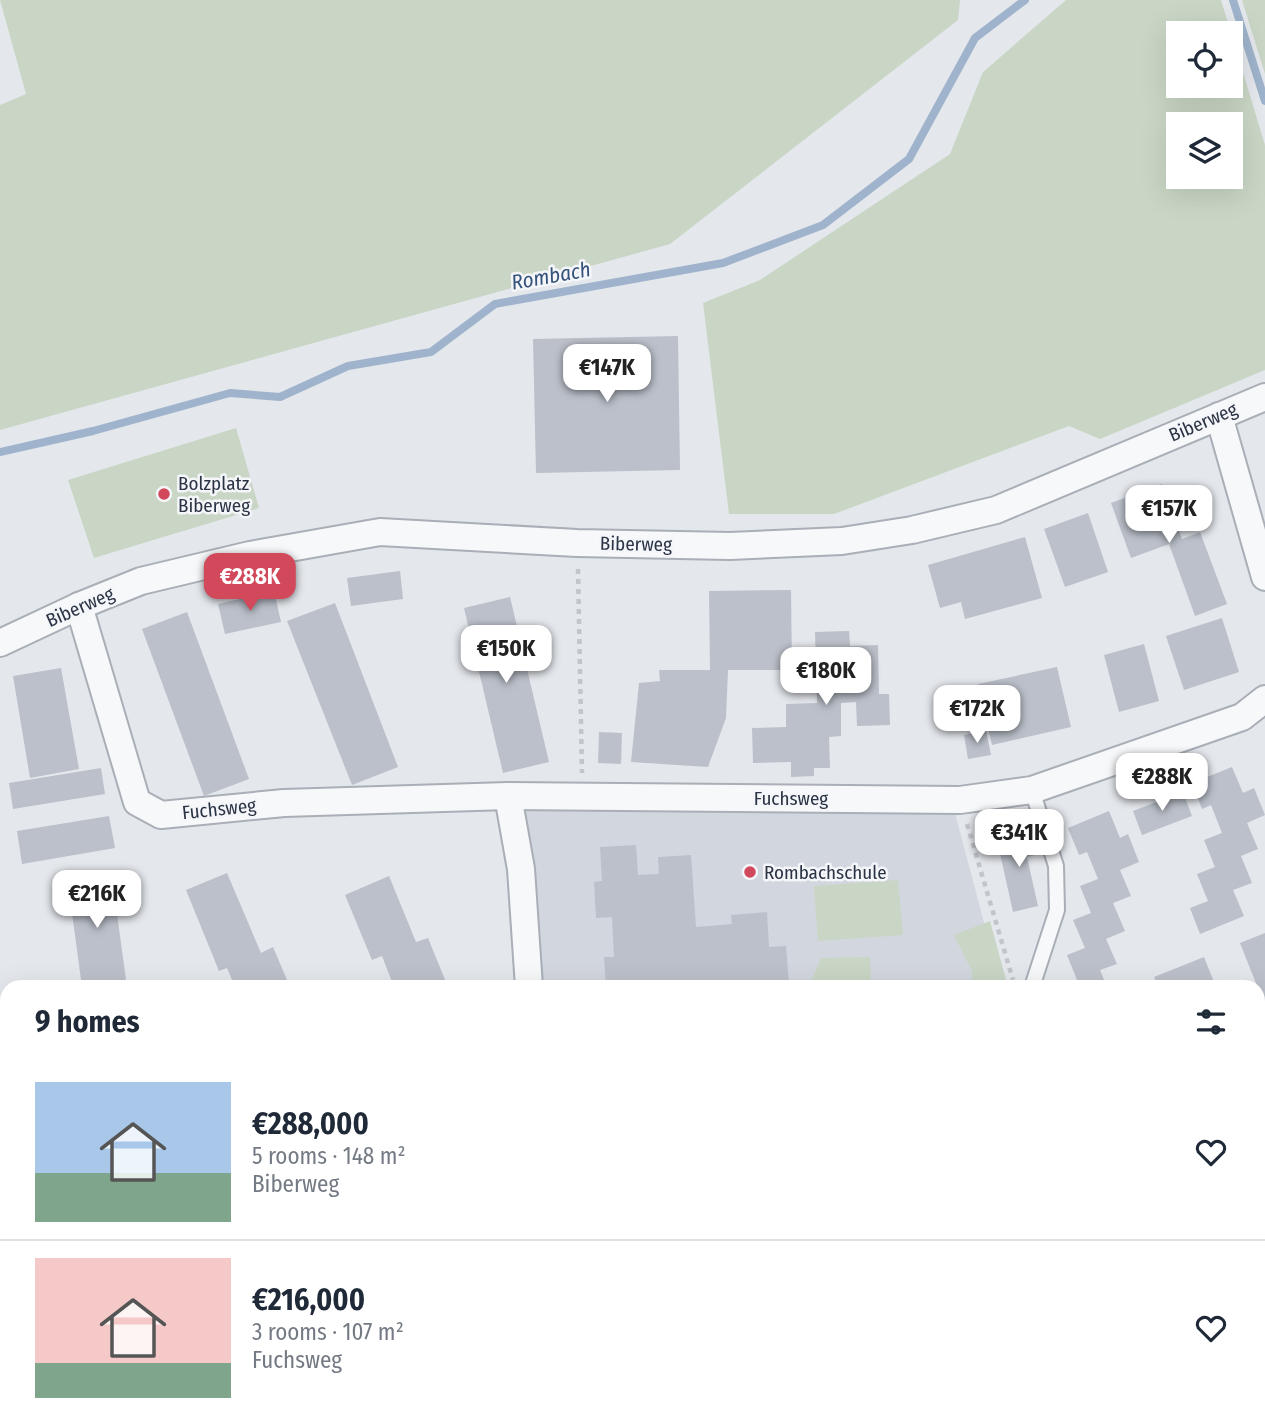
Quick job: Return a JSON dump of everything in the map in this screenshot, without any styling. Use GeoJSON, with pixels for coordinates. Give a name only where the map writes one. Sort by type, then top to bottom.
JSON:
{"type":"FeatureCollection","features":[{"type":"Feature","properties":{"kind":"street","name":"Biberweg"},"geometry":{"type":"LineString","coordinates":[[0,643],[141,581],[250,555],[380,532],[578,543],[730,546],[817,542],[912,530],[996,510],[1265,397]]}},
{"type":"Feature","properties":{"kind":"street"},"geometry":{"type":"LineString","coordinates":[[1219,416],[1265,577]]}},
{"type":"Feature","properties":{"kind":"street","name":"Fuchsweg"},"geometry":{"type":"LineString","coordinates":[[79,606],[138,802],[161,815],[284,803],[508,796],[960,800],[1031,790],[1242,717],[1265,699]]}},
{"type":"Feature","properties":{"kind":"street"},"geometry":{"type":"LineString","coordinates":[[508,796],[521,869],[529,980]]}},
{"type":"Feature","properties":{"kind":"lane"},"geometry":{"type":"LineString","coordinates":[[1031,790],[1056,866],[1057,911],[1034,980]]}},
{"type":"Feature","properties":{"kind":"path"},"geometry":{"type":"LineString","coordinates":[[578,543],[583,796]]}},
{"type":"Feature","properties":{"kind":"path"},"geometry":{"type":"LineString","coordinates":[[960,800],[1012,980]]}},
{"type":"Feature","properties":{"kind":"shaded area","name":"Rombachschule"},"geometry":{"type":"Polygon","coordinates":[[[519,808],[955,813],[999,980],[542,980],[539,932],[519,808]]]}},
{"type":"Feature","properties":{"kind":"green space"},"geometry":{"type":"Polygon","coordinates":[[[0,0],[960,0],[958,20],[670,244],[0,430],[0,105],[26,94],[0,0]]]}},
{"type":"Feature","properties":{"kind":"green space"},"geometry":{"type":"Polygon","coordinates":[[[1066,0],[1221,0],[1227,21],[1166,21],[1166,98],[1243,98],[1243,72],[1265,145],[1265,370],[1100,439],[1069,426],[834,514],[729,514],[703,303],[760,280],[950,154],[983,72],[1066,0]]]}},
{"type":"Feature","properties":{"kind":"green space"},"geometry":{"type":"Polygon","coordinates":[[[1242,0],[1265,0],[1265,74],[1242,0]]]}},
{"type":"Feature","properties":{"kind":"green space","name":"Bolzplatz Biberweg"},"geometry":{"type":"Polygon","coordinates":[[[236,428],[259,508],[94,558],[68,480],[236,428]]]}},
{"type":"Feature","properties":{"kind":"green space"},"geometry":{"type":"Polygon","coordinates":[[[898,880],[903,935],[818,941],[814,886],[898,880]]]}},
{"type":"Feature","properties":{"kind":"green space"},"geometry":{"type":"Polygon","coordinates":[[[990,921],[1006,980],[972,980],[972,971],[954,935],[990,921]]]}},
{"type":"Feature","properties":{"kind":"green space"},"geometry":{"type":"Polygon","coordinates":[[[870,957],[871,980],[812,980],[821,958],[870,957]]]}},
{"type":"Feature","properties":{"kind":"building"},"geometry":{"type":"Polygon","coordinates":[[[678,336],[680,470],[536,473],[533,339],[678,336]]]}},
{"type":"Feature","properties":{"kind":"building"},"geometry":{"type":"Polygon","coordinates":[[[1162,484],[1182,539],[1200,532],[1227,604],[1195,616],[1169,544],[1131,558],[1111,503],[1162,484]]]}},
{"type":"Feature","properties":{"kind":"building"},"geometry":{"type":"Polygon","coordinates":[[[1088,513],[1108,572],[1065,587],[1044,529],[1088,513]]]}},
{"type":"Feature","properties":{"kind":"building"},"geometry":{"type":"Polygon","coordinates":[[[1025,537],[1042,598],[965,619],[961,602],[940,608],[928,565],[1025,537]]]}},
{"type":"Feature","properties":{"kind":"building"},"geometry":{"type":"Polygon","coordinates":[[[400,571],[403,599],[351,606],[347,578],[400,571]]]}},
{"type":"Feature","properties":{"kind":"building"},"geometry":{"type":"Polygon","coordinates":[[[791,590],[792,670],[728,670],[726,718],[708,767],[631,762],[639,683],[660,681],[659,670],[710,670],[709,591],[791,590]]]}},
{"type":"Feature","properties":{"kind":"building"},"geometry":{"type":"Polygon","coordinates":[[[274,591],[281,622],[225,634],[218,604],[274,591]]]}},
{"type":"Feature","properties":{"kind":"building"},"geometry":{"type":"Polygon","coordinates":[[[510,597],[549,762],[503,773],[464,608],[510,597]]]}},
{"type":"Feature","properties":{"kind":"building"},"geometry":{"type":"Polygon","coordinates":[[[335,603],[398,767],[352,785],[287,621],[335,603]]]}},
{"type":"Feature","properties":{"kind":"building"},"geometry":{"type":"Polygon","coordinates":[[[187,612],[249,779],[204,796],[142,629],[187,612]]]}},
{"type":"Feature","properties":{"kind":"building"},"geometry":{"type":"Polygon","coordinates":[[[1222,618],[1239,672],[1184,690],[1166,636],[1222,618]]]}},
{"type":"Feature","properties":{"kind":"building"},"geometry":{"type":"Polygon","coordinates":[[[849,631],[850,646],[878,645],[879,694],[889,694],[890,725],[857,726],[856,702],[841,703],[841,736],[829,737],[830,768],[814,768],[814,776],[791,777],[791,762],[753,763],[752,728],[786,727],[786,704],[817,703],[815,632],[849,631]]]}},
{"type":"Feature","properties":{"kind":"building"},"geometry":{"type":"Polygon","coordinates":[[[1144,644],[1159,701],[1119,712],[1104,655],[1144,644]]]}},
{"type":"Feature","properties":{"kind":"building"},"geometry":{"type":"Polygon","coordinates":[[[1057,667],[1071,727],[992,745],[978,684],[1057,667]]]}},
{"type":"Feature","properties":{"kind":"building"},"geometry":{"type":"Polygon","coordinates":[[[61,668],[79,769],[30,778],[13,676],[61,668]]]}},
{"type":"Feature","properties":{"kind":"building"},"geometry":{"type":"Polygon","coordinates":[[[986,730],[991,755],[968,759],[964,735],[986,730]]]}},
{"type":"Feature","properties":{"kind":"building"},"geometry":{"type":"Polygon","coordinates":[[[599,732],[622,733],[621,764],[598,763],[599,732]]]}},
{"type":"Feature","properties":{"kind":"building"},"geometry":{"type":"Polygon","coordinates":[[[1232,767],[1243,793],[1254,788],[1265,815],[1247,823],[1258,849],[1241,856],[1252,883],[1233,890],[1244,916],[1200,934],[1190,908],[1208,901],[1197,874],[1215,867],[1204,840],[1222,833],[1211,805],[1202,809],[1192,783],[1232,767]]]}},
{"type":"Feature","properties":{"kind":"building"},"geometry":{"type":"Polygon","coordinates":[[[101,768],[105,794],[13,809],[9,783],[101,768]]]}},
{"type":"Feature","properties":{"kind":"building"},"geometry":{"type":"Polygon","coordinates":[[[1183,792],[1192,816],[1142,835],[1133,811],[1183,792]]]}},
{"type":"Feature","properties":{"kind":"building"},"geometry":{"type":"Polygon","coordinates":[[[1109,811],[1120,838],[1128,834],[1139,862],[1120,870],[1131,896],[1113,903],[1125,931],[1106,939],[1117,964],[1100,970],[1104,980],[1077,980],[1067,955],[1085,948],[1073,920],[1091,913],[1080,886],[1098,879],[1087,852],[1079,855],[1068,828],[1109,811]]]}},
{"type":"Feature","properties":{"kind":"building"},"geometry":{"type":"Polygon","coordinates":[[[109,816],[115,848],[22,864],[17,831],[109,816]]]}},
{"type":"Feature","properties":{"kind":"building"},"geometry":{"type":"Polygon","coordinates":[[[1035,832],[1039,854],[1027,857],[1038,906],[1013,912],[997,840],[1035,832]]]}},
{"type":"Feature","properties":{"kind":"building"},"geometry":{"type":"Polygon","coordinates":[[[636,845],[638,875],[659,874],[658,857],[691,855],[696,927],[732,924],[731,915],[767,912],[769,947],[786,946],[789,980],[606,980],[604,957],[614,957],[612,917],[596,918],[594,882],[602,881],[600,847],[636,845]]]}},
{"type":"Feature","properties":{"kind":"building"},"geometry":{"type":"Polygon","coordinates":[[[111,870],[126,980],[81,980],[67,876],[111,870]]]}},
{"type":"Feature","properties":{"kind":"building"},"geometry":{"type":"Polygon","coordinates":[[[227,873],[261,953],[273,947],[287,980],[232,980],[227,968],[219,971],[186,890],[227,873]]]}},
{"type":"Feature","properties":{"kind":"building"},"geometry":{"type":"Polygon","coordinates":[[[389,876],[416,942],[428,938],[445,980],[391,980],[382,956],[372,960],[345,895],[389,876]]]}},
{"type":"Feature","properties":{"kind":"building"},"geometry":{"type":"Polygon","coordinates":[[[1265,933],[1265,980],[1255,980],[1240,943],[1265,933]]]}},
{"type":"Feature","properties":{"kind":"building"},"geometry":{"type":"Polygon","coordinates":[[[1204,957],[1213,980],[1155,980],[1154,977],[1204,957]]]}},
{"type":"Feature","properties":{"kind":"waterway","name":"Rombach"},"geometry":{"type":"LineString","coordinates":[[0,452],[93,431],[230,393],[280,397],[348,366],[431,352],[495,304],[723,263],[823,225],[909,159],[975,38],[1025,0]]}},
{"type":"Feature","properties":{"kind":"waterway"},"geometry":{"type":"LineString","coordinates":[[1233,0],[1265,101]]}},
{"type":"Feature","properties":{"kind":"place","name":"Bolzplatz Biberweg"},"geometry":{"type":"Point","coordinates":[164,494]}},
{"type":"Feature","properties":{"kind":"place","name":"Rombachschule"},"geometry":{"type":"Point","coordinates":[750,872]}}]}
